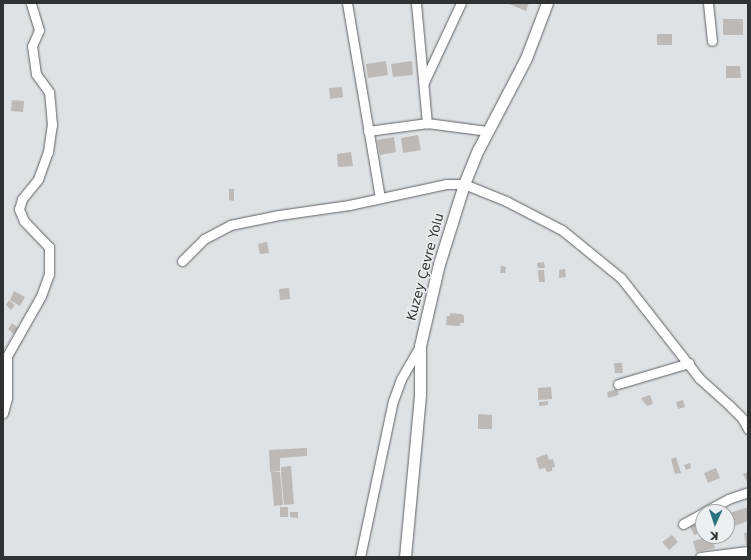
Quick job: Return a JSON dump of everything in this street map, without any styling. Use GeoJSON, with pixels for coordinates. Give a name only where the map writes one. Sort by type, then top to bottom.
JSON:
{"type":"FeatureCollection","features":[{"type":"Feature","properties":{"kind":"main road","name":"Kuzey Çevre Yolu"},"geometry":{"type":"LineString","coordinates":[[405,557],[420,395],[420,346],[439,264],[464,184],[488,131],[526,58],[547,3]]}},
{"type":"Feature","properties":{"kind":"street"},"geometry":{"type":"LineString","coordinates":[[3,413],[7,398],[7,356],[41,296],[49,274],[48,246],[24,221],[19,210],[22,199],[38,180],[48,152],[52,124],[49,92],[36,74],[32,46],[39,30],[31,3]]}},
{"type":"Feature","properties":{"kind":"street"},"geometry":{"type":"LineString","coordinates":[[347,3],[380,198]]}},
{"type":"Feature","properties":{"kind":"street"},"geometry":{"type":"LineString","coordinates":[[416,3],[424,82],[426,122]]}},
{"type":"Feature","properties":{"kind":"street"},"geometry":{"type":"LineString","coordinates":[[424,82],[461,3]]}},
{"type":"Feature","properties":{"kind":"street"},"geometry":{"type":"LineString","coordinates":[[708,3],[712,41]]}},
{"type":"Feature","properties":{"kind":"street"},"geometry":{"type":"LineString","coordinates":[[368,131],[426,122],[488,131]]}},
{"type":"Feature","properties":{"kind":"street"},"geometry":{"type":"LineString","coordinates":[[182,261],[204,238],[230,225],[279,215],[349,205],[446,184],[464,184],[506,201],[562,230],[621,278],[689,363],[699,378],[742,418],[748,429]]}},
{"type":"Feature","properties":{"kind":"street"},"geometry":{"type":"LineString","coordinates":[[360,557],[393,401],[401,379],[420,346]]}},
{"type":"Feature","properties":{"kind":"street"},"geometry":{"type":"LineString","coordinates":[[618,384],[689,363]]}},
{"type":"Feature","properties":{"kind":"street"},"geometry":{"type":"LineString","coordinates":[[719,504],[748,492]]}},
{"type":"Feature","properties":{"kind":"street"},"geometry":{"type":"LineString","coordinates":[[683,524],[695,517]]}},
{"type":"Feature","properties":{"kind":"street"},"geometry":{"type":"LineString","coordinates":[[700,557],[748,551]]}},
{"type":"Feature","properties":{"kind":"building"},"geometry":{"type":"Polygon","coordinates":[[[507,3],[529,3],[526,11],[507,3]]]}},
{"type":"Feature","properties":{"kind":"building"},"geometry":{"type":"Polygon","coordinates":[[[723,19],[743,19],[743,35],[723,35],[723,19]]]}},
{"type":"Feature","properties":{"kind":"building"},"geometry":{"type":"Polygon","coordinates":[[[657,34],[672,34],[672,45],[657,45],[657,34]]]}},
{"type":"Feature","properties":{"kind":"building"},"geometry":{"type":"Polygon","coordinates":[[[386,61],[388,75],[368,78],[366,64],[386,61]]]}},
{"type":"Feature","properties":{"kind":"building"},"geometry":{"type":"Polygon","coordinates":[[[412,61],[413,75],[393,77],[391,64],[412,61]]]}},
{"type":"Feature","properties":{"kind":"building"},"geometry":{"type":"Polygon","coordinates":[[[726,66],[740,66],[741,78],[726,78],[726,66]]]}},
{"type":"Feature","properties":{"kind":"building"},"geometry":{"type":"Polygon","coordinates":[[[342,87],[343,97],[330,99],[329,88],[342,87]]]}},
{"type":"Feature","properties":{"kind":"building"},"geometry":{"type":"Polygon","coordinates":[[[12,100],[24,101],[23,112],[11,111],[12,100]]]}},
{"type":"Feature","properties":{"kind":"building"},"geometry":{"type":"Polygon","coordinates":[[[418,135],[421,150],[403,153],[401,138],[418,135]]]}},
{"type":"Feature","properties":{"kind":"building"},"geometry":{"type":"Polygon","coordinates":[[[394,137],[396,152],[380,155],[377,140],[394,137]]]}},
{"type":"Feature","properties":{"kind":"building"},"geometry":{"type":"Polygon","coordinates":[[[351,152],[353,166],[338,167],[337,154],[351,152]]]}},
{"type":"Feature","properties":{"kind":"building"},"geometry":{"type":"Polygon","coordinates":[[[229,189],[234,189],[234,201],[229,200],[229,189]]]}},
{"type":"Feature","properties":{"kind":"building"},"geometry":{"type":"Polygon","coordinates":[[[267,242],[269,253],[260,254],[258,244],[267,242]]]}},
{"type":"Feature","properties":{"kind":"building"},"geometry":{"type":"Polygon","coordinates":[[[544,262],[545,268],[538,268],[537,263],[544,262]]]}},
{"type":"Feature","properties":{"kind":"building"},"geometry":{"type":"Polygon","coordinates":[[[501,266],[506,267],[505,273],[500,273],[501,266]]]}},
{"type":"Feature","properties":{"kind":"building"},"geometry":{"type":"Polygon","coordinates":[[[565,269],[566,277],[559,278],[559,270],[565,269]]]}},
{"type":"Feature","properties":{"kind":"building"},"geometry":{"type":"Polygon","coordinates":[[[538,270],[544,270],[545,282],[539,282],[538,270]]]}},
{"type":"Feature","properties":{"kind":"building"},"geometry":{"type":"Polygon","coordinates":[[[289,288],[290,299],[280,300],[279,289],[289,288]]]}},
{"type":"Feature","properties":{"kind":"building"},"geometry":{"type":"Polygon","coordinates":[[[14,291],[25,297],[20,306],[10,300],[14,291]]]}},
{"type":"Feature","properties":{"kind":"building"},"geometry":{"type":"Polygon","coordinates":[[[9,300],[15,305],[11,310],[6,305],[9,300]]]}},
{"type":"Feature","properties":{"kind":"building"},"geometry":{"type":"Polygon","coordinates":[[[450,313],[462,314],[464,316],[464,323],[460,323],[460,326],[446,325],[447,316],[450,316],[450,313]]]}},
{"type":"Feature","properties":{"kind":"building"},"geometry":{"type":"Polygon","coordinates":[[[12,323],[18,328],[14,334],[8,329],[12,323]]]}},
{"type":"Feature","properties":{"kind":"building"},"geometry":{"type":"Polygon","coordinates":[[[614,363],[622,363],[623,373],[615,373],[614,363]]]}},
{"type":"Feature","properties":{"kind":"building"},"geometry":{"type":"Polygon","coordinates":[[[551,387],[552,399],[538,400],[538,388],[551,387]]]}},
{"type":"Feature","properties":{"kind":"building"},"geometry":{"type":"Polygon","coordinates":[[[617,389],[619,395],[608,398],[607,392],[617,389]]]}},
{"type":"Feature","properties":{"kind":"building"},"geometry":{"type":"Polygon","coordinates":[[[650,395],[653,404],[647,406],[641,398],[650,395]]]}},
{"type":"Feature","properties":{"kind":"building"},"geometry":{"type":"Polygon","coordinates":[[[683,400],[685,407],[678,409],[676,402],[683,400]]]}},
{"type":"Feature","properties":{"kind":"building"},"geometry":{"type":"Polygon","coordinates":[[[548,401],[548,405],[539,406],[539,402],[548,401]]]}},
{"type":"Feature","properties":{"kind":"building"},"geometry":{"type":"Polygon","coordinates":[[[478,414],[492,415],[492,429],[478,429],[478,414]]]}},
{"type":"Feature","properties":{"kind":"building"},"geometry":{"type":"Polygon","coordinates":[[[307,448],[307,456],[280,458],[280,471],[270,472],[269,450],[307,448]]]}},
{"type":"Feature","properties":{"kind":"building"},"geometry":{"type":"Polygon","coordinates":[[[547,454],[549,460],[553,459],[555,467],[552,468],[552,471],[547,472],[545,468],[539,469],[536,458],[547,454]]]}},
{"type":"Feature","properties":{"kind":"building"},"geometry":{"type":"Polygon","coordinates":[[[676,457],[681,473],[675,474],[671,459],[676,457]]]}},
{"type":"Feature","properties":{"kind":"building"},"geometry":{"type":"Polygon","coordinates":[[[690,463],[691,468],[686,470],[684,465],[690,463]]]}},
{"type":"Feature","properties":{"kind":"building"},"geometry":{"type":"Polygon","coordinates":[[[291,466],[294,504],[284,505],[281,472],[283,471],[281,471],[281,467],[291,466]]]}},
{"type":"Feature","properties":{"kind":"building"},"geometry":{"type":"Polygon","coordinates":[[[716,468],[720,478],[708,483],[704,473],[716,468]]]}},
{"type":"Feature","properties":{"kind":"building"},"geometry":{"type":"Polygon","coordinates":[[[271,472],[280,472],[283,505],[274,506],[271,472]]]}},
{"type":"Feature","properties":{"kind":"building"},"geometry":{"type":"Polygon","coordinates":[[[748,472],[748,484],[743,474],[748,472]]]}},
{"type":"Feature","properties":{"kind":"building"},"geometry":{"type":"Polygon","coordinates":[[[280,507],[288,507],[288,517],[280,517],[280,507]]]}},
{"type":"Feature","properties":{"kind":"building"},"geometry":{"type":"Polygon","coordinates":[[[748,507],[748,521],[735,526],[735,511],[748,507]]]}},
{"type":"Feature","properties":{"kind":"building"},"geometry":{"type":"Polygon","coordinates":[[[290,512],[298,512],[298,518],[290,517],[290,512]]]}},
{"type":"Feature","properties":{"kind":"building"},"geometry":{"type":"Polygon","coordinates":[[[695,522],[695,535],[694,535],[689,524],[695,522]]]}},
{"type":"Feature","properties":{"kind":"building"},"geometry":{"type":"Polygon","coordinates":[[[748,532],[748,544],[746,545],[744,533],[748,532]]]}},
{"type":"Feature","properties":{"kind":"building"},"geometry":{"type":"Polygon","coordinates":[[[672,535],[678,542],[669,550],[662,542],[672,535]]]}},
{"type":"Feature","properties":{"kind":"building"},"geometry":{"type":"Polygon","coordinates":[[[695,540],[695,544],[714,544],[715,548],[696,552],[693,541],[695,540]]]}}]}
